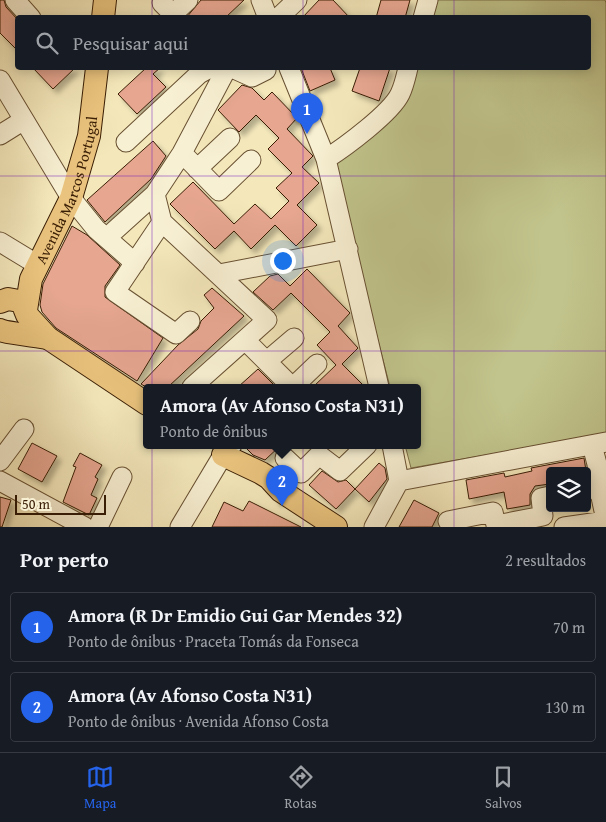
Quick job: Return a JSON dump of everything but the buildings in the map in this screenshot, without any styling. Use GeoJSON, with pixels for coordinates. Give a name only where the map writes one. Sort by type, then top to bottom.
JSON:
{"type":"FeatureCollection","features":[{"type":"Feature","properties":{"kind":"main road"},"geometry":{"type":"LineString","coordinates":[[103,15],[105,0]]}},
{"type":"Feature","properties":{"kind":"main road","name":"Avenida Marcos Portugal"},"geometry":{"type":"LineString","coordinates":[[10,319],[71,198],[89,136],[96,70]]}},
{"type":"Feature","properties":{"kind":"main road"},"geometry":{"type":"LineString","coordinates":[[10,319],[48,338],[143,401]]}},
{"type":"Feature","properties":{"kind":"main road"},"geometry":{"type":"LineString","coordinates":[[222,449],[244,475],[264,487],[281,491],[336,527]]}},
{"type":"Feature","properties":{"kind":"street"},"geometry":{"type":"LineString","coordinates":[[14,0],[28,15]]}},
{"type":"Feature","properties":{"kind":"street"},"geometry":{"type":"LineString","coordinates":[[162,3],[173,14],[188,0]]}},
{"type":"Feature","properties":{"kind":"street"},"geometry":{"type":"LineString","coordinates":[[261,0],[267,15]]}},
{"type":"Feature","properties":{"kind":"street"},"geometry":{"type":"LineString","coordinates":[[424,15],[428,0]]}},
{"type":"Feature","properties":{"kind":"street"},"geometry":{"type":"LineString","coordinates":[[126,142],[199,74],[206,70]]}},
{"type":"Feature","properties":{"kind":"street"},"geometry":{"type":"LineString","coordinates":[[113,232],[155,194],[182,153],[226,70]]}},
{"type":"Feature","properties":{"kind":"street"},"geometry":{"type":"LineString","coordinates":[[236,70],[252,77],[266,70]]}},
{"type":"Feature","properties":{"kind":"street"},"geometry":{"type":"LineString","coordinates":[[290,70],[326,159],[378,384]]}},
{"type":"Feature","properties":{"kind":"street"},"geometry":{"type":"LineString","coordinates":[[326,159],[346,146],[393,104],[406,76]]}},
{"type":"Feature","properties":{"kind":"street"},"geometry":{"type":"LineString","coordinates":[[0,80],[71,198],[96,229],[135,263]]}},
{"type":"Feature","properties":{"kind":"street"},"geometry":{"type":"LineString","coordinates":[[0,135],[24,120]]}},
{"type":"Feature","properties":{"kind":"street"},"geometry":{"type":"LineString","coordinates":[[197,169],[230,138]]}},
{"type":"Feature","properties":{"kind":"street"},"geometry":{"type":"LineString","coordinates":[[182,153],[219,191],[251,160]]}},
{"type":"Feature","properties":{"kind":"street"},"geometry":{"type":"LineString","coordinates":[[155,194],[162,222],[267,320],[195,384]]}},
{"type":"Feature","properties":{"kind":"street"},"geometry":{"type":"LineString","coordinates":[[162,222],[115,292],[176,334],[190,321]]}},
{"type":"Feature","properties":{"kind":"street"},"geometry":{"type":"LineString","coordinates":[[0,242],[34,272]]}},
{"type":"Feature","properties":{"kind":"street"},"geometry":{"type":"LineString","coordinates":[[219,274],[348,249]]}},
{"type":"Feature","properties":{"kind":"street"},"geometry":{"type":"LineString","coordinates":[[267,362],[294,338]]}},
{"type":"Feature","properties":{"kind":"street"},"geometry":{"type":"LineString","coordinates":[[245,340],[289,384]]}},
{"type":"Feature","properties":{"kind":"street"},"geometry":{"type":"LineString","coordinates":[[295,384],[318,364]]}},
{"type":"Feature","properties":{"kind":"street"},"geometry":{"type":"LineString","coordinates":[[0,461],[24,429]]}},
{"type":"Feature","properties":{"kind":"street"},"geometry":{"type":"LineString","coordinates":[[399,481],[599,443],[593,489],[606,521],[564,527]]}},
{"type":"Feature","properties":{"kind":"street"},"geometry":{"type":"LineString","coordinates":[[180,527],[220,449]]}},
{"type":"Feature","properties":{"kind":"street"},"geometry":{"type":"LineString","coordinates":[[285,458],[301,472],[319,455],[340,471],[363,449]]}},
{"type":"Feature","properties":{"kind":"street"},"geometry":{"type":"LineString","coordinates":[[374,527],[399,481],[393,449]]}},
{"type":"Feature","properties":{"kind":"street"},"geometry":{"type":"LineString","coordinates":[[98,527],[122,477]]}},
{"type":"Feature","properties":{"kind":"street"},"geometry":{"type":"LineString","coordinates":[[0,481],[75,525]]}},
{"type":"Feature","properties":{"kind":"street"},"geometry":{"type":"LineString","coordinates":[[448,520],[493,512],[496,525],[544,523],[541,498],[546,497]]}},
{"type":"Feature","properties":{"kind":"green space"},"geometry":{"type":"Polygon","coordinates":[[[436,0],[605,0],[606,434],[411,468],[406,449],[421,449],[421,384],[389,384],[333,164],[411,70],[591,70],[591,15],[431,15],[436,0]]]}},
{"type":"Feature","properties":{"kind":"place","name":"Amora (R Dr Emidio Gui Gar Mendes 32)"},"geometry":{"type":"Point","coordinates":[307,134]}},
{"type":"Feature","properties":{"kind":"place","name":"Amora (Av Afonso Costa N31)"},"geometry":{"type":"Point","coordinates":[282,506]}}]}
